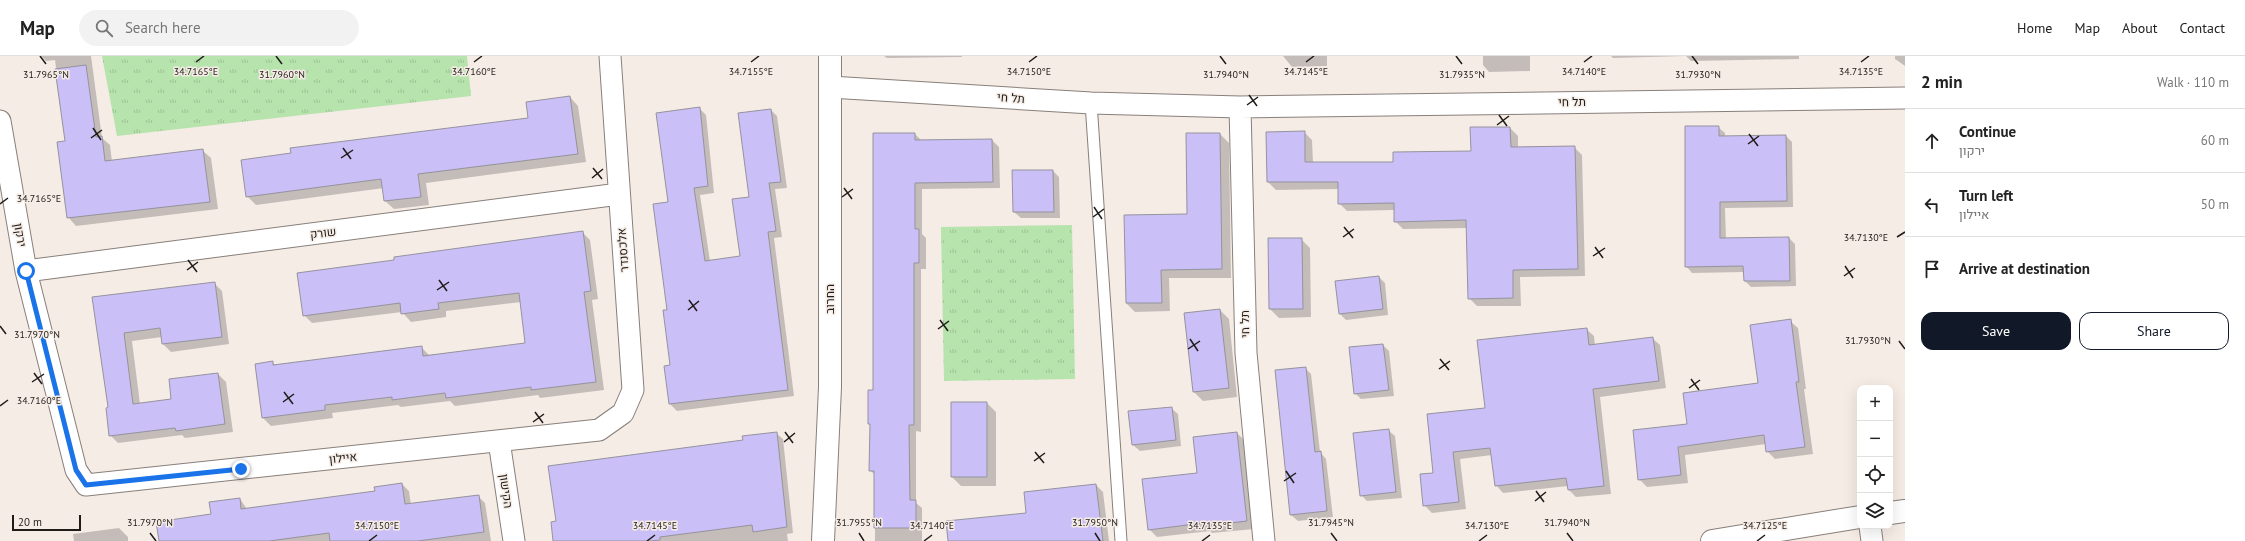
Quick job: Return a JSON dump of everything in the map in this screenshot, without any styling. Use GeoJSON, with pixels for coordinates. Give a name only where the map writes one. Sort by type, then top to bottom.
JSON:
{"type":"FeatureCollection","features":[{"type":"Feature","properties":{"kind":"street","name":"אלכסנדר"},"geometry":{"type":"LineString","coordinates":[[599,430],[623,413],[633,390],[610,56]]}},
{"type":"Feature","properties":{"kind":"street","name":"החרוב"},"geometry":{"type":"LineString","coordinates":[[823,541],[830,387],[830,56]]}},
{"type":"Feature","properties":{"kind":"street","name":"תל חי"},"geometry":{"type":"LineString","coordinates":[[830,87],[1091,103],[1240,107],[1905,98]]}},
{"type":"Feature","properties":{"kind":"street","name":"תל חי"},"geometry":{"type":"LineString","coordinates":[[1240,107],[1246,353],[1264,541]]}},
{"type":"Feature","properties":{"kind":"street","name":"ירקון"},"geometry":{"type":"LineString","coordinates":[[0,121],[26,271],[76,470],[86,485]]}},
{"type":"Feature","properties":{"kind":"street","name":"שורק"},"geometry":{"type":"LineString","coordinates":[[26,271],[619,194]]}},
{"type":"Feature","properties":{"kind":"street","name":"איילון"},"geometry":{"type":"LineString","coordinates":[[86,485],[599,430]]}},
{"type":"Feature","properties":{"kind":"street","name":"הקישון"},"geometry":{"type":"LineString","coordinates":[[499,441],[514,541]]}},
{"type":"Feature","properties":{"kind":"street"},"geometry":{"type":"LineString","coordinates":[[1893,513],[1905,511]]}},
{"type":"Feature","properties":{"kind":"street"},"geometry":{"type":"LineString","coordinates":[[1712,541],[1857,517]]}},
{"type":"Feature","properties":{"kind":"street"},"geometry":{"type":"LineString","coordinates":[[1870,529],[1872,541]]}},
{"type":"Feature","properties":{"kind":"lane"},"geometry":{"type":"LineString","coordinates":[[1091,103],[1121,541]]}},
{"type":"Feature","properties":{"kind":"green space"},"geometry":{"type":"Polygon","coordinates":[[[102,56],[467,56],[471,96],[117,136],[102,56]]]}},
{"type":"Feature","properties":{"kind":"green space"},"geometry":{"type":"Polygon","coordinates":[[[1072,225],[1075,379],[944,381],[941,227],[1072,225]]]}},
{"type":"Feature","properties":{"kind":"building"},"geometry":{"type":"Polygon","coordinates":[[[86,65],[96,137],[102,136],[105,161],[203,149],[210,202],[67,218],[57,142],[65,141],[55,69],[86,65]]]}},
{"type":"Feature","properties":{"kind":"building"},"geometry":{"type":"Polygon","coordinates":[[[570,96],[578,154],[418,174],[421,197],[384,201],[381,179],[246,197],[241,160],[291,153],[290,148],[528,118],[526,102],[570,96]]]}},
{"type":"Feature","properties":{"kind":"building"},"geometry":{"type":"Polygon","coordinates":[[[700,107],[708,186],[694,188],[705,261],[740,256],[732,199],[749,197],[738,113],[771,109],[781,182],[769,183],[776,231],[768,232],[788,390],[669,404],[664,366],[670,365],[663,310],[667,310],[653,204],[668,202],[656,113],[700,107]]]}},
{"type":"Feature","properties":{"kind":"building"},"geometry":{"type":"Polygon","coordinates":[[[1685,126],[1719,126],[1719,136],[1786,135],[1787,201],[1720,202],[1720,238],[1789,237],[1790,281],[1744,281],[1743,266],[1685,267],[1685,126]]]}},
{"type":"Feature","properties":{"kind":"building"},"geometry":{"type":"Polygon","coordinates":[[[1470,127],[1510,127],[1511,147],[1575,146],[1578,269],[1513,270],[1513,298],[1468,299],[1466,220],[1394,222],[1394,203],[1338,204],[1338,182],[1267,182],[1266,132],[1305,131],[1305,162],[1393,162],[1393,152],[1471,151],[1470,127]]]}},
{"type":"Feature","properties":{"kind":"building"},"geometry":{"type":"Polygon","coordinates":[[[873,133],[915,133],[915,140],[992,139],[993,182],[915,183],[915,229],[919,229],[919,263],[914,263],[914,425],[909,425],[910,500],[916,500],[916,528],[874,528],[874,471],[869,471],[870,424],[868,424],[868,390],[873,390],[873,133]]]}},
{"type":"Feature","properties":{"kind":"building"},"geometry":{"type":"Polygon","coordinates":[[[1186,133],[1220,133],[1222,269],[1161,270],[1162,303],[1126,303],[1124,215],[1187,214],[1186,133]]]}},
{"type":"Feature","properties":{"kind":"building"},"geometry":{"type":"Polygon","coordinates":[[[1012,170],[1053,170],[1054,212],[1013,212],[1012,170]]]}},
{"type":"Feature","properties":{"kind":"building"},"geometry":{"type":"Polygon","coordinates":[[[583,231],[591,291],[584,292],[596,382],[531,390],[531,387],[446,398],[445,393],[392,400],[392,397],[325,405],[325,410],[262,418],[255,364],[273,361],[273,365],[422,346],[423,356],[525,343],[519,293],[438,303],[439,309],[401,314],[400,303],[303,316],[297,273],[394,260],[394,257],[583,231]]]}},
{"type":"Feature","properties":{"kind":"building"},"geometry":{"type":"Polygon","coordinates":[[[1268,238],[1302,238],[1303,309],[1269,309],[1268,238]]]}},
{"type":"Feature","properties":{"kind":"building"},"geometry":{"type":"Polygon","coordinates":[[[1379,276],[1383,309],[1339,314],[1335,281],[1379,276]]]}},
{"type":"Feature","properties":{"kind":"building"},"geometry":{"type":"Polygon","coordinates":[[[215,282],[222,337],[162,344],[160,328],[124,333],[133,404],[171,399],[169,379],[218,373],[225,424],[176,431],[175,428],[109,436],[106,408],[108,407],[92,297],[215,282]]]}},
{"type":"Feature","properties":{"kind":"building"},"geometry":{"type":"Polygon","coordinates":[[[1220,309],[1229,388],[1193,392],[1184,313],[1220,309]]]}},
{"type":"Feature","properties":{"kind":"building"},"geometry":{"type":"Polygon","coordinates":[[[1791,319],[1799,382],[1796,382],[1805,447],[1766,452],[1764,435],[1678,447],[1681,475],[1638,480],[1633,430],[1687,424],[1683,393],[1758,383],[1750,325],[1791,319]]]}},
{"type":"Feature","properties":{"kind":"building"},"geometry":{"type":"Polygon","coordinates":[[[1587,328],[1589,345],[1653,337],[1659,381],[1593,389],[1604,486],[1568,490],[1566,478],[1495,486],[1490,448],[1453,452],[1459,502],[1423,506],[1420,474],[1433,473],[1427,414],[1485,408],[1477,340],[1587,328]]]}},
{"type":"Feature","properties":{"kind":"building"},"geometry":{"type":"Polygon","coordinates":[[[1383,344],[1389,390],[1354,394],[1349,347],[1383,344]]]}},
{"type":"Feature","properties":{"kind":"building"},"geometry":{"type":"Polygon","coordinates":[[[1306,367],[1315,452],[1321,451],[1327,511],[1290,515],[1275,370],[1306,367]]]}},
{"type":"Feature","properties":{"kind":"building"},"geometry":{"type":"Polygon","coordinates":[[[951,402],[987,402],[987,477],[951,477],[951,402]]]}},
{"type":"Feature","properties":{"kind":"building"},"geometry":{"type":"Polygon","coordinates":[[[1172,407],[1176,440],[1132,445],[1128,411],[1172,407]]]}},
{"type":"Feature","properties":{"kind":"building"},"geometry":{"type":"Polygon","coordinates":[[[1389,429],[1396,492],[1360,496],[1353,433],[1389,429]]]}},
{"type":"Feature","properties":{"kind":"building"},"geometry":{"type":"Polygon","coordinates":[[[777,432],[787,527],[753,532],[752,525],[660,537],[660,540],[650,541],[553,541],[551,522],[556,521],[548,466],[743,440],[742,436],[777,432]]]}},
{"type":"Feature","properties":{"kind":"building"},"geometry":{"type":"Polygon","coordinates":[[[1237,432],[1247,521],[1204,526],[1203,523],[1148,530],[1142,479],[1197,473],[1193,437],[1237,432]]]}},
{"type":"Feature","properties":{"kind":"building"},"geometry":{"type":"Polygon","coordinates":[[[402,483],[405,504],[479,495],[484,532],[418,541],[330,541],[329,533],[269,541],[159,541],[156,522],[211,514],[209,502],[240,498],[241,509],[375,491],[374,487],[402,483]]]}},
{"type":"Feature","properties":{"kind":"building"},"geometry":{"type":"Polygon","coordinates":[[[1096,484],[1103,541],[948,541],[946,521],[1026,513],[1024,492],[1096,484]]]}},
{"type":"Feature","properties":{"kind":"route"},"geometry":{"type":"LineString","coordinates":[[26,271],[76,470],[86,485],[241,469]]}}]}
